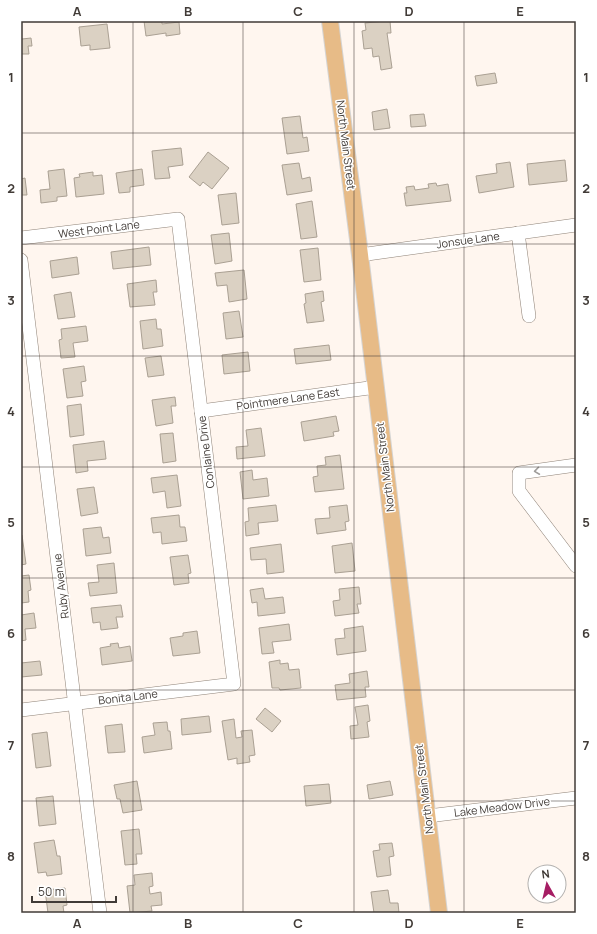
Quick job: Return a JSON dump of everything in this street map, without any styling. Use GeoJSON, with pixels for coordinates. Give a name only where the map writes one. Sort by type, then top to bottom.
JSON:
{"type":"FeatureCollection","features":[{"type":"Feature","properties":{"kind":"main road","name":"North Main Street"},"geometry":{"type":"LineString","coordinates":[[330,21],[360,255],[439,913]]}},
{"type":"Feature","properties":{"kind":"street","name":"West Point Lane"},"geometry":{"type":"LineString","coordinates":[[21,238],[178,219]]}},
{"type":"Feature","properties":{"kind":"street","name":"Conlaine Drive"},"geometry":{"type":"LineString","coordinates":[[178,219],[234,684]]}},
{"type":"Feature","properties":{"kind":"street","name":"Jonsue Lane"},"geometry":{"type":"LineString","coordinates":[[360,255],[576,225]]}},
{"type":"Feature","properties":{"kind":"street"},"geometry":{"type":"LineString","coordinates":[[518,233],[529,316]]}},
{"type":"Feature","properties":{"kind":"street","name":"Ruby Avenue"},"geometry":{"type":"LineString","coordinates":[[21,260],[100,913]]}},
{"type":"Feature","properties":{"kind":"street","name":"Pointmere Lane East"},"geometry":{"type":"LineString","coordinates":[[201,411],[376,387]]}},
{"type":"Feature","properties":{"kind":"street"},"geometry":{"type":"LineString","coordinates":[[576,465],[519,473],[519,491],[576,566]]}},
{"type":"Feature","properties":{"kind":"street","name":"Bonita Lane"},"geometry":{"type":"LineString","coordinates":[[21,710],[234,684]]}},
{"type":"Feature","properties":{"kind":"street","name":"Lake Meadow Drive"},"geometry":{"type":"LineString","coordinates":[[428,816],[576,798]]}},
{"type":"Feature","properties":{"kind":"building"},"geometry":{"type":"Polygon","coordinates":[[[144,21],[162,21],[162,24],[179,22],[180,34],[166,36],[166,33],[146,36],[144,21]]]}},
{"type":"Feature","properties":{"kind":"building"},"geometry":{"type":"Polygon","coordinates":[[[390,21],[391,33],[387,33],[392,68],[381,70],[379,56],[373,57],[372,48],[364,49],[362,31],[366,30],[365,23],[390,21]]]}},
{"type":"Feature","properties":{"kind":"building"},"geometry":{"type":"Polygon","coordinates":[[[107,24],[110,48],[90,50],[90,45],[81,46],[79,27],[107,24]]]}},
{"type":"Feature","properties":{"kind":"building"},"geometry":{"type":"Polygon","coordinates":[[[21,37],[22,39],[31,38],[32,46],[28,46],[29,54],[21,54],[21,37]]]}},
{"type":"Feature","properties":{"kind":"building"},"geometry":{"type":"Polygon","coordinates":[[[495,73],[497,83],[477,86],[475,76],[495,73]]]}},
{"type":"Feature","properties":{"kind":"building"},"geometry":{"type":"Polygon","coordinates":[[[387,109],[390,128],[374,130],[372,112],[387,109]]]}},
{"type":"Feature","properties":{"kind":"building"},"geometry":{"type":"Polygon","coordinates":[[[424,114],[426,126],[411,127],[410,115],[424,114]]]}},
{"type":"Feature","properties":{"kind":"building"},"geometry":{"type":"Polygon","coordinates":[[[300,116],[303,138],[307,137],[309,151],[287,154],[282,118],[300,116]]]}},
{"type":"Feature","properties":{"kind":"building"},"geometry":{"type":"Polygon","coordinates":[[[181,148],[183,165],[168,167],[170,178],[155,179],[152,151],[181,148]]]}},
{"type":"Feature","properties":{"kind":"building"},"geometry":{"type":"Polygon","coordinates":[[[208,152],[229,168],[212,189],[203,182],[200,186],[189,177],[208,152]]]}},
{"type":"Feature","properties":{"kind":"building"},"geometry":{"type":"Polygon","coordinates":[[[565,160],[567,181],[529,185],[527,164],[565,160]]]}},
{"type":"Feature","properties":{"kind":"building"},"geometry":{"type":"Polygon","coordinates":[[[510,162],[514,187],[479,193],[476,176],[497,173],[496,164],[510,162]]]}},
{"type":"Feature","properties":{"kind":"building"},"geometry":{"type":"Polygon","coordinates":[[[299,163],[302,179],[310,177],[312,191],[287,195],[282,165],[299,163]]]}},
{"type":"Feature","properties":{"kind":"building"},"geometry":{"type":"Polygon","coordinates":[[[64,169],[67,196],[57,197],[57,201],[41,203],[40,190],[50,189],[48,171],[64,169]]]}},
{"type":"Feature","properties":{"kind":"building"},"geometry":{"type":"Polygon","coordinates":[[[142,169],[144,185],[130,187],[130,192],[119,193],[116,173],[142,169]]]}},
{"type":"Feature","properties":{"kind":"building"},"geometry":{"type":"Polygon","coordinates":[[[93,172],[93,176],[102,175],[104,194],[76,197],[74,178],[80,177],[79,174],[93,172]]]}},
{"type":"Feature","properties":{"kind":"building"},"geometry":{"type":"Polygon","coordinates":[[[25,178],[27,195],[21,195],[21,179],[25,178]]]}},
{"type":"Feature","properties":{"kind":"building"},"geometry":{"type":"Polygon","coordinates":[[[436,183],[437,186],[448,184],[451,201],[406,206],[404,193],[407,193],[406,187],[414,186],[415,190],[429,188],[428,184],[436,183]]]}},
{"type":"Feature","properties":{"kind":"building"},"geometry":{"type":"Polygon","coordinates":[[[236,193],[239,223],[222,225],[218,195],[236,193]]]}},
{"type":"Feature","properties":{"kind":"building"},"geometry":{"type":"Polygon","coordinates":[[[312,201],[317,237],[301,239],[296,204],[312,201]]]}},
{"type":"Feature","properties":{"kind":"building"},"geometry":{"type":"Polygon","coordinates":[[[229,233],[232,261],[215,264],[211,235],[229,233]]]}},
{"type":"Feature","properties":{"kind":"building"},"geometry":{"type":"Polygon","coordinates":[[[149,247],[151,265],[113,269],[111,252],[149,247]]]}},
{"type":"Feature","properties":{"kind":"building"},"geometry":{"type":"Polygon","coordinates":[[[318,248],[321,280],[304,282],[300,250],[318,248]]]}},
{"type":"Feature","properties":{"kind":"building"},"geometry":{"type":"Polygon","coordinates":[[[77,257],[79,274],[52,278],[50,261],[77,257]]]}},
{"type":"Feature","properties":{"kind":"building"},"geometry":{"type":"Polygon","coordinates":[[[244,270],[247,299],[229,302],[227,285],[217,286],[215,273],[244,270]]]}},
{"type":"Feature","properties":{"kind":"building"},"geometry":{"type":"Polygon","coordinates":[[[156,280],[157,292],[153,292],[155,305],[130,307],[127,284],[156,280]]]}},
{"type":"Feature","properties":{"kind":"building"},"geometry":{"type":"Polygon","coordinates":[[[323,291],[324,301],[321,302],[324,321],[307,323],[304,304],[306,303],[305,294],[323,291]]]}},
{"type":"Feature","properties":{"kind":"building"},"geometry":{"type":"Polygon","coordinates":[[[71,292],[75,317],[58,319],[54,295],[71,292]]]}},
{"type":"Feature","properties":{"kind":"building"},"geometry":{"type":"Polygon","coordinates":[[[239,311],[243,337],[226,339],[223,313],[239,311]]]}},
{"type":"Feature","properties":{"kind":"building"},"geometry":{"type":"Polygon","coordinates":[[[156,319],[157,329],[161,329],[163,346],[143,349],[140,321],[156,319]]]}},
{"type":"Feature","properties":{"kind":"building"},"geometry":{"type":"Polygon","coordinates":[[[86,326],[88,341],[73,343],[75,357],[61,358],[59,340],[62,339],[61,329],[86,326]]]}},
{"type":"Feature","properties":{"kind":"building"},"geometry":{"type":"Polygon","coordinates":[[[329,345],[331,360],[296,364],[294,349],[329,345]]]}},
{"type":"Feature","properties":{"kind":"building"},"geometry":{"type":"Polygon","coordinates":[[[248,352],[250,371],[224,374],[222,355],[248,352]]]}},
{"type":"Feature","properties":{"kind":"building"},"geometry":{"type":"Polygon","coordinates":[[[161,356],[164,375],[148,377],[145,358],[161,356]]]}},
{"type":"Feature","properties":{"kind":"building"},"geometry":{"type":"Polygon","coordinates":[[[84,366],[86,381],[81,382],[83,396],[67,398],[63,369],[84,366]]]}},
{"type":"Feature","properties":{"kind":"building"},"geometry":{"type":"Polygon","coordinates":[[[175,397],[176,406],[171,406],[173,423],[156,426],[152,400],[175,397]]]}},
{"type":"Feature","properties":{"kind":"building"},"geometry":{"type":"Polygon","coordinates":[[[81,404],[84,435],[70,437],[67,406],[81,404]]]}},
{"type":"Feature","properties":{"kind":"building"},"geometry":{"type":"Polygon","coordinates":[[[336,416],[339,431],[333,432],[334,436],[304,441],[301,422],[336,416]]]}},
{"type":"Feature","properties":{"kind":"building"},"geometry":{"type":"Polygon","coordinates":[[[261,428],[265,456],[237,459],[236,447],[248,446],[246,430],[261,428]]]}},
{"type":"Feature","properties":{"kind":"building"},"geometry":{"type":"Polygon","coordinates":[[[173,433],[176,461],[163,463],[160,434],[173,433]]]}},
{"type":"Feature","properties":{"kind":"building"},"geometry":{"type":"Polygon","coordinates":[[[104,441],[106,459],[87,461],[88,471],[76,473],[73,445],[104,441]]]}},
{"type":"Feature","properties":{"kind":"building"},"geometry":{"type":"Polygon","coordinates":[[[340,455],[344,489],[315,492],[313,477],[318,476],[317,466],[326,465],[325,457],[340,455]]]}},
{"type":"Feature","properties":{"kind":"building"},"geometry":{"type":"Polygon","coordinates":[[[252,470],[253,480],[267,478],[269,496],[243,499],[240,472],[252,470]]]}},
{"type":"Feature","properties":{"kind":"building"},"geometry":{"type":"Polygon","coordinates":[[[177,475],[181,506],[167,508],[165,491],[153,493],[151,478],[177,475]]]}},
{"type":"Feature","properties":{"kind":"building"},"geometry":{"type":"Polygon","coordinates":[[[94,487],[98,513],[81,516],[77,489],[94,487]]]}},
{"type":"Feature","properties":{"kind":"building"},"geometry":{"type":"Polygon","coordinates":[[[276,505],[278,521],[258,523],[259,534],[246,536],[245,522],[249,521],[248,508],[276,505]]]}},
{"type":"Feature","properties":{"kind":"building"},"geometry":{"type":"Polygon","coordinates":[[[347,505],[349,521],[345,522],[346,530],[317,534],[315,519],[330,518],[329,507],[347,505]]]}},
{"type":"Feature","properties":{"kind":"building"},"geometry":{"type":"Polygon","coordinates":[[[179,515],[180,527],[185,527],[187,541],[162,544],[161,532],[153,533],[151,518],[179,515]]]}},
{"type":"Feature","properties":{"kind":"building"},"geometry":{"type":"Polygon","coordinates":[[[101,527],[103,538],[109,537],[111,553],[86,556],[83,529],[101,527]]]}},
{"type":"Feature","properties":{"kind":"building"},"geometry":{"type":"Polygon","coordinates":[[[21,535],[26,564],[21,565],[21,535]]]}},
{"type":"Feature","properties":{"kind":"building"},"geometry":{"type":"Polygon","coordinates":[[[352,543],[355,571],[335,573],[332,546],[352,543]]]}},
{"type":"Feature","properties":{"kind":"building"},"geometry":{"type":"Polygon","coordinates":[[[281,544],[284,572],[267,574],[266,559],[251,560],[250,548],[281,544]]]}},
{"type":"Feature","properties":{"kind":"building"},"geometry":{"type":"Polygon","coordinates":[[[188,555],[191,573],[188,574],[189,583],[174,585],[170,557],[188,555]]]}},
{"type":"Feature","properties":{"kind":"building"},"geometry":{"type":"Polygon","coordinates":[[[114,563],[117,593],[90,596],[88,583],[99,582],[97,565],[114,563]]]}},
{"type":"Feature","properties":{"kind":"building"},"geometry":{"type":"Polygon","coordinates":[[[29,575],[31,590],[28,591],[29,602],[21,603],[21,576],[29,575]]]}},
{"type":"Feature","properties":{"kind":"building"},"geometry":{"type":"Polygon","coordinates":[[[359,587],[361,604],[357,604],[359,613],[335,616],[333,601],[340,600],[339,589],[359,587]]]}},
{"type":"Feature","properties":{"kind":"building"},"geometry":{"type":"Polygon","coordinates":[[[263,588],[265,599],[283,597],[285,613],[258,616],[257,602],[252,603],[250,590],[263,588]]]}},
{"type":"Feature","properties":{"kind":"building"},"geometry":{"type":"Polygon","coordinates":[[[121,605],[123,617],[116,617],[118,628],[101,630],[100,622],[93,623],[91,608],[121,605]]]}},
{"type":"Feature","properties":{"kind":"building"},"geometry":{"type":"Polygon","coordinates":[[[34,613],[36,628],[25,629],[26,640],[21,641],[21,615],[34,613]]]}},
{"type":"Feature","properties":{"kind":"building"},"geometry":{"type":"Polygon","coordinates":[[[289,624],[291,640],[272,642],[274,653],[262,654],[259,628],[289,624]]]}},
{"type":"Feature","properties":{"kind":"building"},"geometry":{"type":"Polygon","coordinates":[[[363,626],[366,651],[337,655],[335,639],[345,638],[344,629],[363,626]]]}},
{"type":"Feature","properties":{"kind":"building"},"geometry":{"type":"Polygon","coordinates":[[[197,631],[200,653],[173,656],[170,638],[183,636],[183,633],[197,631]]]}},
{"type":"Feature","properties":{"kind":"building"},"geometry":{"type":"Polygon","coordinates":[[[118,643],[119,648],[130,646],[132,661],[102,665],[100,648],[118,643]]]}},
{"type":"Feature","properties":{"kind":"building"},"geometry":{"type":"Polygon","coordinates":[[[280,660],[280,664],[288,663],[289,670],[299,669],[301,688],[280,690],[279,688],[272,688],[269,662],[280,660]]]}},
{"type":"Feature","properties":{"kind":"building"},"geometry":{"type":"Polygon","coordinates":[[[40,661],[42,675],[21,677],[21,663],[40,661]]]}},
{"type":"Feature","properties":{"kind":"building"},"geometry":{"type":"Polygon","coordinates":[[[367,671],[369,687],[365,687],[366,697],[337,700],[335,685],[350,683],[349,674],[367,671]]]}},
{"type":"Feature","properties":{"kind":"building"},"geometry":{"type":"Polygon","coordinates":[[[368,705],[370,721],[367,722],[369,737],[351,739],[350,726],[358,725],[355,707],[368,705]]]}},
{"type":"Feature","properties":{"kind":"building"},"geometry":{"type":"Polygon","coordinates":[[[265,708],[281,721],[272,732],[256,719],[265,708]]]}},
{"type":"Feature","properties":{"kind":"building"},"geometry":{"type":"Polygon","coordinates":[[[209,716],[211,732],[182,735],[181,719],[209,716]]]}},
{"type":"Feature","properties":{"kind":"building"},"geometry":{"type":"Polygon","coordinates":[[[234,719],[236,738],[242,737],[241,731],[252,730],[255,755],[249,756],[250,762],[237,764],[237,758],[228,760],[222,721],[234,719]]]}},
{"type":"Feature","properties":{"kind":"building"},"geometry":{"type":"Polygon","coordinates":[[[167,722],[168,731],[170,731],[172,749],[144,753],[142,737],[155,735],[153,723],[167,722]]]}},
{"type":"Feature","properties":{"kind":"building"},"geometry":{"type":"Polygon","coordinates":[[[122,724],[125,752],[108,753],[105,726],[122,724]]]}},
{"type":"Feature","properties":{"kind":"building"},"geometry":{"type":"Polygon","coordinates":[[[47,732],[51,766],[36,768],[32,734],[47,732]]]}},
{"type":"Feature","properties":{"kind":"building"},"geometry":{"type":"Polygon","coordinates":[[[137,781],[142,810],[123,813],[120,799],[117,799],[114,785],[137,781]]]}},
{"type":"Feature","properties":{"kind":"building"},"geometry":{"type":"Polygon","coordinates":[[[390,781],[393,795],[369,799],[367,785],[390,781]]]}},
{"type":"Feature","properties":{"kind":"building"},"geometry":{"type":"Polygon","coordinates":[[[329,784],[331,803],[306,806],[304,786],[329,784]]]}},
{"type":"Feature","properties":{"kind":"building"},"geometry":{"type":"Polygon","coordinates":[[[53,796],[56,824],[39,826],[36,798],[53,796]]]}},
{"type":"Feature","properties":{"kind":"building"},"geometry":{"type":"Polygon","coordinates":[[[139,829],[142,854],[136,854],[137,864],[125,865],[121,831],[139,829]]]}},
{"type":"Feature","properties":{"kind":"building"},"geometry":{"type":"Polygon","coordinates":[[[54,840],[57,856],[60,856],[62,874],[47,876],[46,872],[38,873],[34,843],[54,840]]]}},
{"type":"Feature","properties":{"kind":"building"},"geometry":{"type":"Polygon","coordinates":[[[392,843],[394,856],[389,857],[391,875],[377,877],[373,851],[380,850],[379,844],[392,843]]]}},
{"type":"Feature","properties":{"kind":"building"},"geometry":{"type":"Polygon","coordinates":[[[152,873],[153,886],[149,887],[150,894],[161,892],[162,905],[151,906],[152,911],[130,913],[127,886],[135,885],[134,875],[152,873]]]}},
{"type":"Feature","properties":{"kind":"building"},"geometry":{"type":"Polygon","coordinates":[[[65,888],[67,905],[63,906],[64,913],[48,913],[45,890],[65,888]]]}},
{"type":"Feature","properties":{"kind":"building"},"geometry":{"type":"Polygon","coordinates":[[[388,890],[390,903],[398,903],[399,913],[374,913],[371,892],[388,890]]]}}]}
